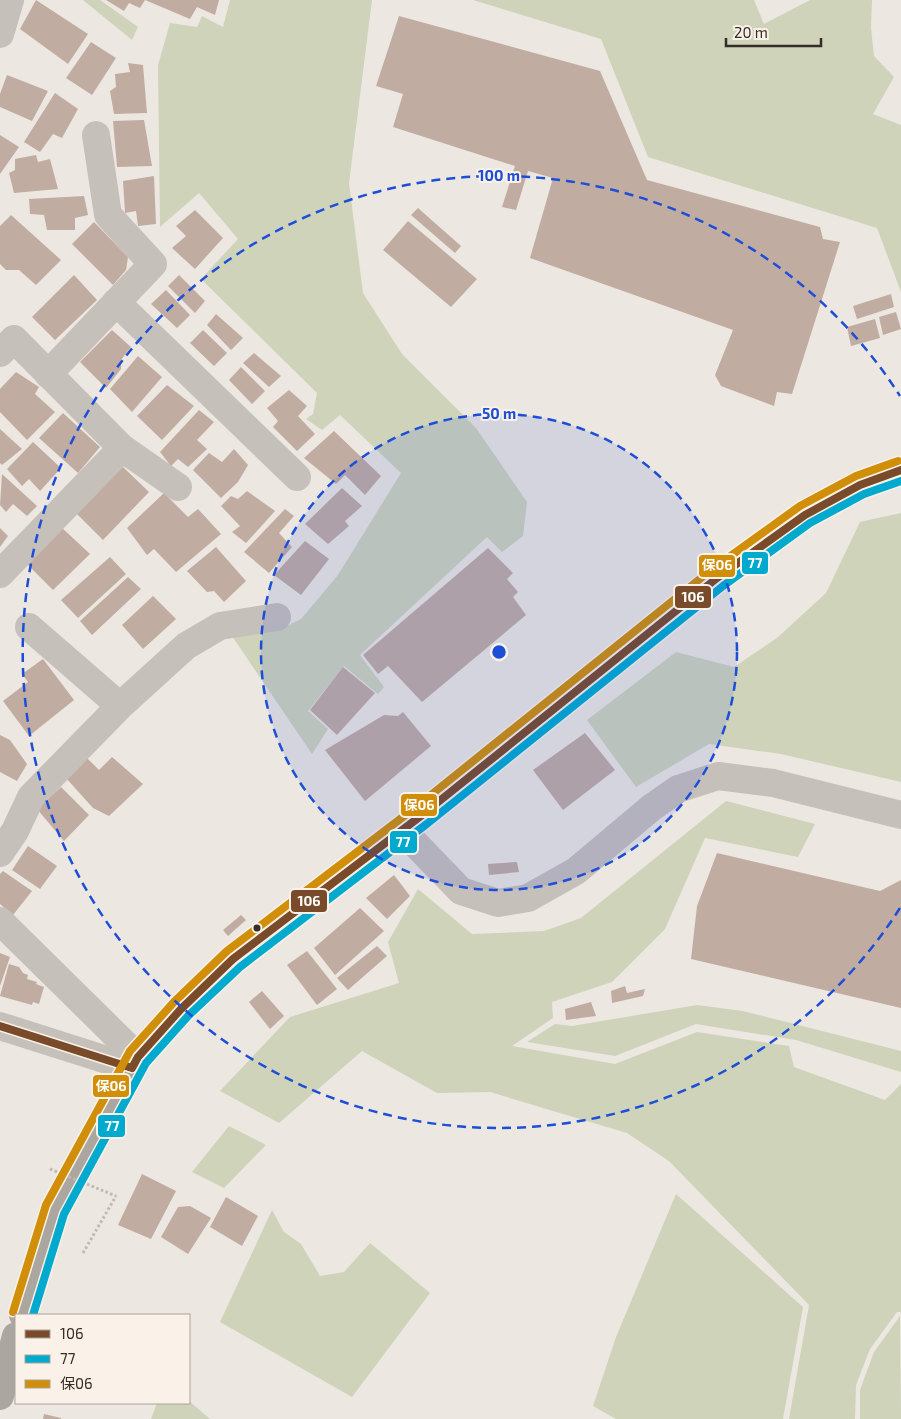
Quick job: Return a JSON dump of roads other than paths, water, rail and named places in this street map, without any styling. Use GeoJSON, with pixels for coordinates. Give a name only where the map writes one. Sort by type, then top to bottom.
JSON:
{"type":"FeatureCollection","features":[{"type":"Feature","properties":{"kind":"highway"},"geometry":{"type":"LineString","coordinates":[[23,1314],[55,1210],[135,1062],[181,1009],[233,959],[402,830],[717,578],[805,515],[860,485],[901,470]]}},
{"type":"Feature","properties":{"kind":"highway"},"geometry":{"type":"LineString","coordinates":[[0,1396],[15,1340]]}},
{"type":"Feature","properties":{"kind":"street"},"geometry":{"type":"LineString","coordinates":[[0,34],[10,0]]}},
{"type":"Feature","properties":{"kind":"street"},"geometry":{"type":"LineString","coordinates":[[48,374],[153,264],[108,215],[96,135]]}},
{"type":"Feature","properties":{"kind":"street"},"geometry":{"type":"LineString","coordinates":[[116,302],[297,477]]}},
{"type":"Feature","properties":{"kind":"street"},"geometry":{"type":"LineString","coordinates":[[2,347],[14,339],[122,448],[178,487]]}},
{"type":"Feature","properties":{"kind":"street"},"geometry":{"type":"LineString","coordinates":[[0,574],[122,448]]}},
{"type":"Feature","properties":{"kind":"street"},"geometry":{"type":"LineString","coordinates":[[0,853],[15,831],[31,797],[120,706],[186,646],[220,626],[277,617]]}},
{"type":"Feature","properties":{"kind":"street"},"geometry":{"type":"LineString","coordinates":[[29,627],[120,706]]}},
{"type":"Feature","properties":{"kind":"street"},"geometry":{"type":"LineString","coordinates":[[402,830],[461,891],[498,903],[528,898],[576,871],[651,808],[678,789],[718,776],[774,783],[901,814]]}},
{"type":"Feature","properties":{"kind":"street"},"geometry":{"type":"LineString","coordinates":[[0,920],[135,1062]]}},
{"type":"Feature","properties":{"kind":"street"},"geometry":{"type":"LineString","coordinates":[[0,1026],[135,1062]]}}]}
